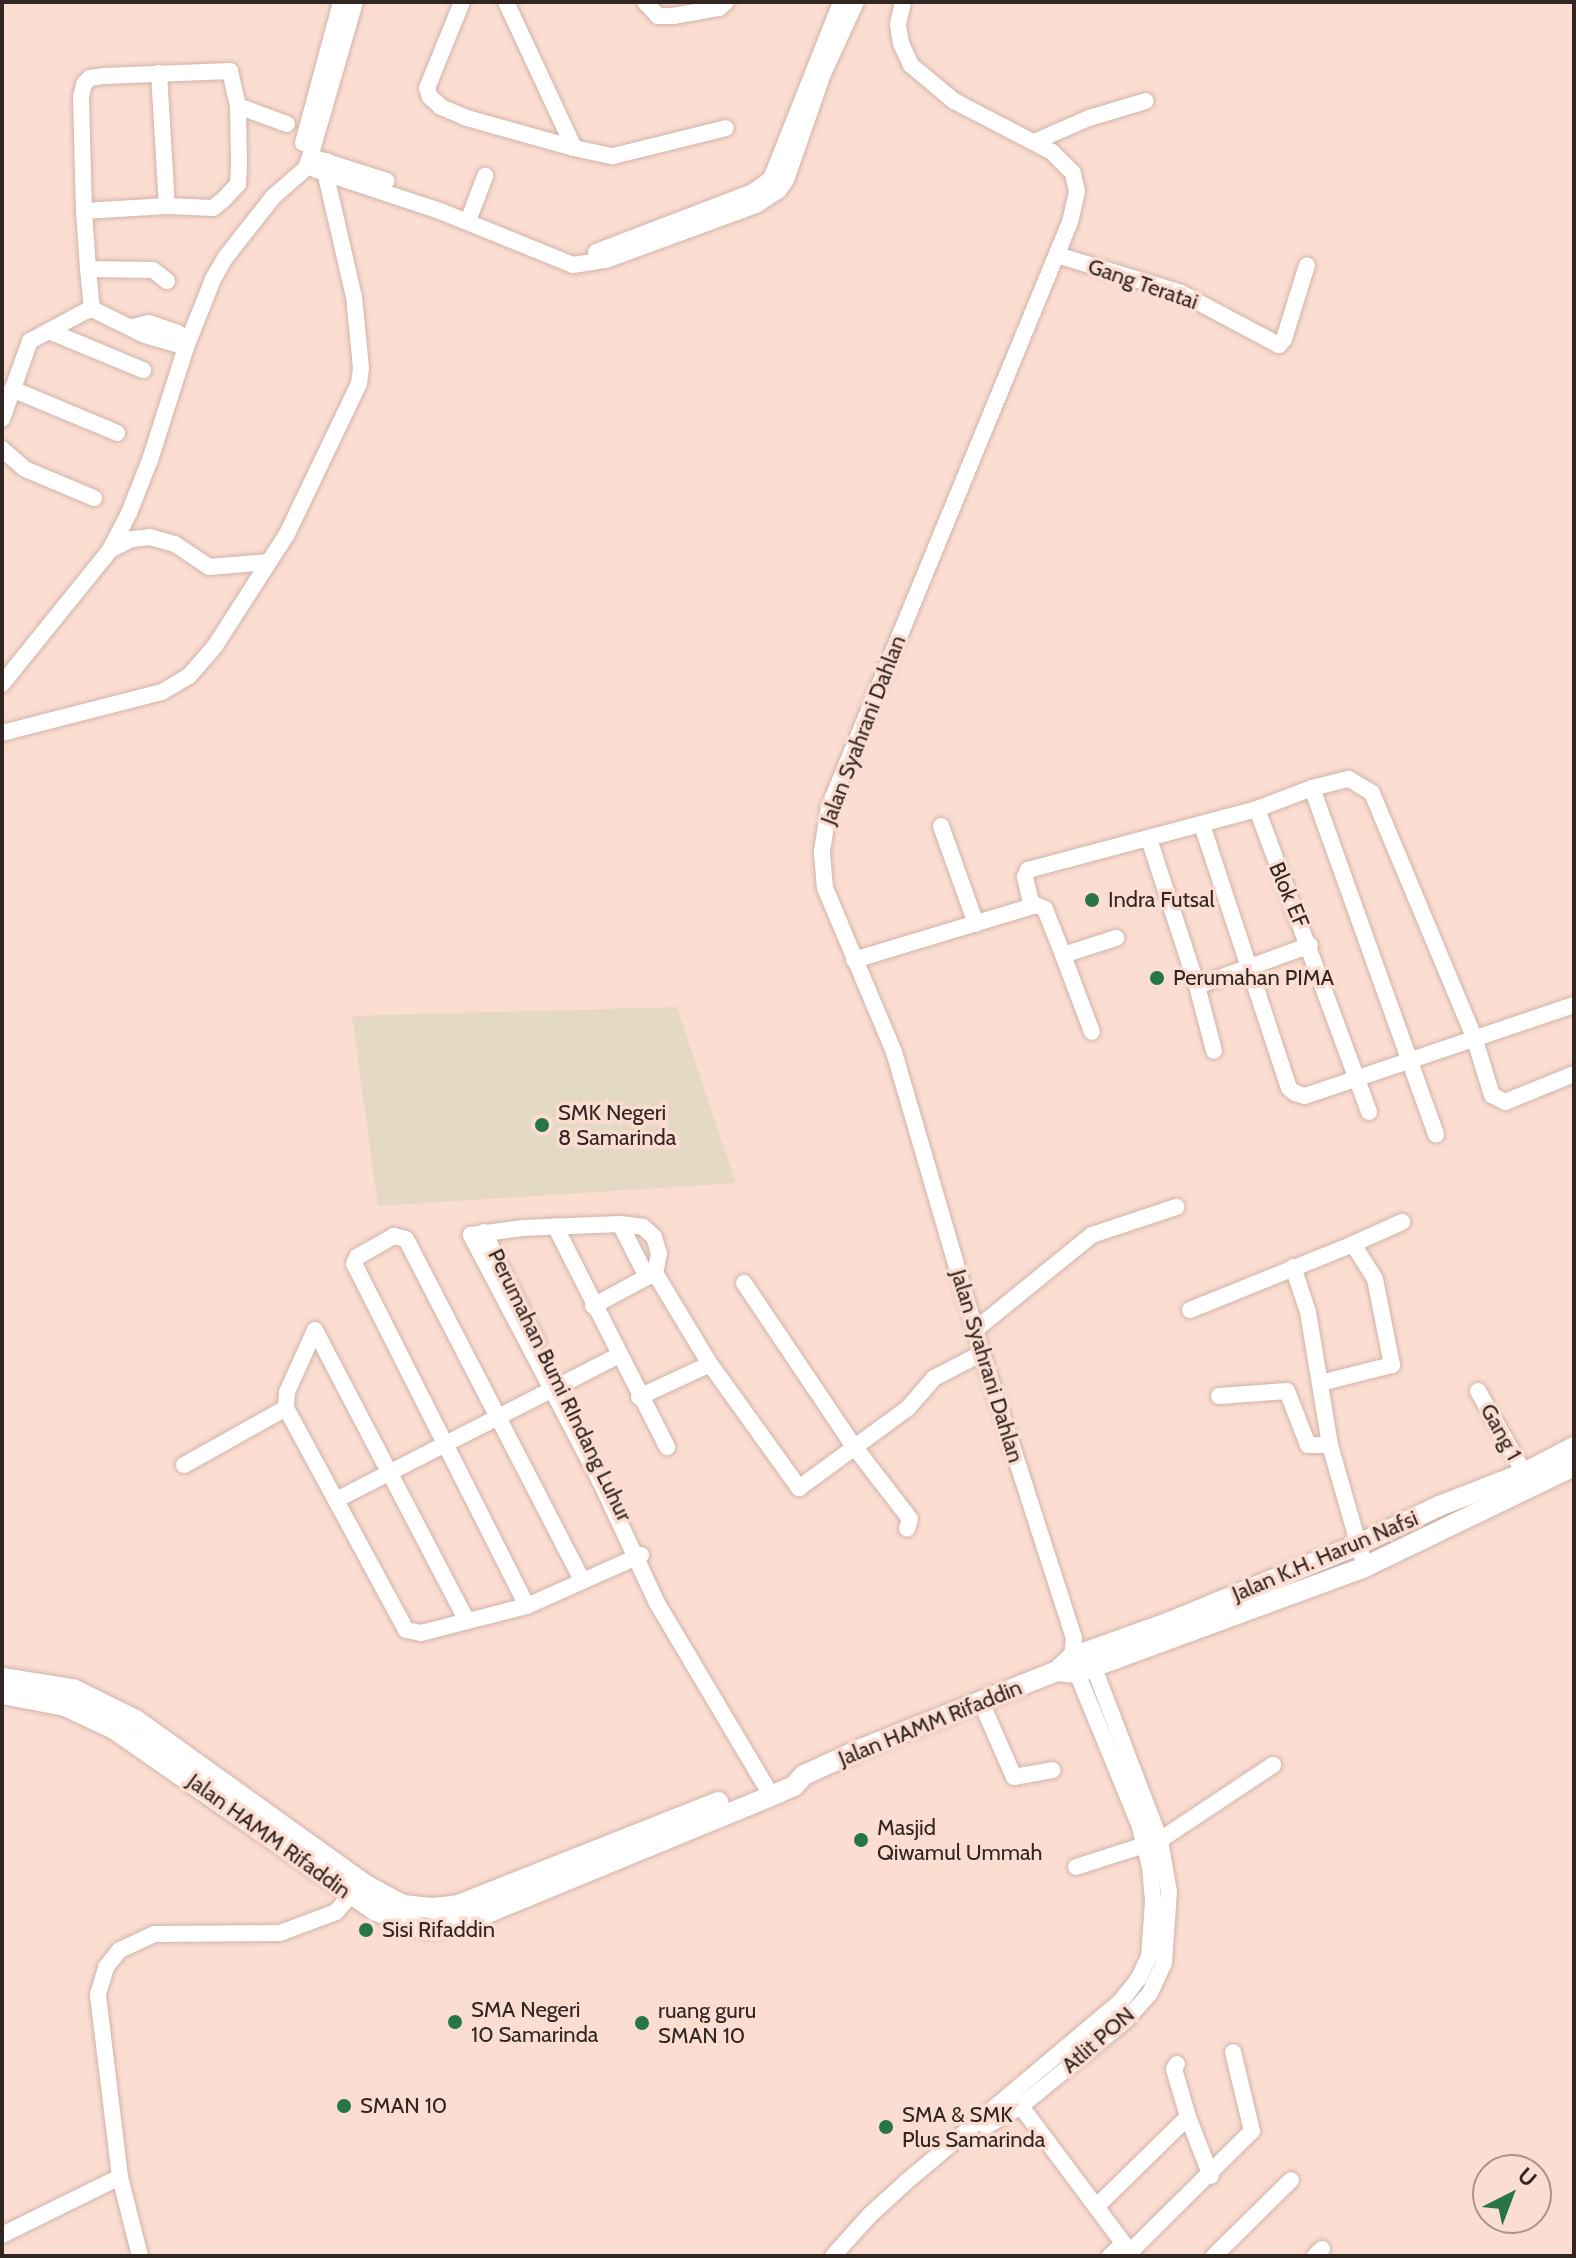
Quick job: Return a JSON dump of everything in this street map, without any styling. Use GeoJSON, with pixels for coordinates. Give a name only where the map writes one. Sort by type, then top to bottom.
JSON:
{"type":"FeatureCollection","features":[{"type":"Feature","properties":{"kind":"main road","name":"Jalan K.H. Harun Nafsi"},"geometry":{"type":"LineString","coordinates":[[1077,1660],[1357,1545],[1439,1506],[1524,1473],[1574,1447]]}},
{"type":"Feature","properties":{"kind":"main road","name":"Jalan K.H. Harun Nafsi"},"geometry":{"type":"LineString","coordinates":[[1077,1660],[1365,1567],[1574,1466]]}},
{"type":"Feature","properties":{"kind":"main road","name":"Jalan HAMM Rifaddin"},"geometry":{"type":"LineString","coordinates":[[2,1694],[65,1706],[114,1729],[188,1766],[380,1895],[403,1905],[434,1908],[458,1905],[773,1787],[794,1786],[804,1775],[1077,1660]]}},
{"type":"Feature","properties":{"kind":"main road","name":"Jalan HAMM Rifaddin"},"geometry":{"type":"LineString","coordinates":[[2,1678],[73,1689],[157,1732],[227,1809],[374,1910],[427,1929],[458,1925],[773,1787]]}},
{"type":"Feature","properties":{"kind":"street"},"geometry":{"type":"LineString","coordinates":[[301,164],[308,117],[341,2]]}},
{"type":"Feature","properties":{"kind":"street"},"geometry":{"type":"LineString","coordinates":[[2,684],[110,550],[150,460],[188,342],[225,258],[301,164],[355,2]]}},
{"type":"Feature","properties":{"kind":"street"},"geometry":{"type":"LineString","coordinates":[[462,2],[427,88],[430,97],[441,107],[467,118],[613,156],[726,128]]}},
{"type":"Feature","properties":{"kind":"street"},"geometry":{"type":"LineString","coordinates":[[506,2],[574,148]]}},
{"type":"Feature","properties":{"kind":"street"},"geometry":{"type":"LineString","coordinates":[[645,2],[658,16],[719,8],[726,2]]}},
{"type":"Feature","properties":{"kind":"street"},"geometry":{"type":"LineString","coordinates":[[301,164],[327,167],[471,213],[558,249],[586,255],[753,192],[771,179],[841,2]]}},
{"type":"Feature","properties":{"kind":"street"},"geometry":{"type":"LineString","coordinates":[[327,167],[573,265],[606,260],[756,205],[779,190],[786,180],[823,74],[856,2]]}},
{"type":"Feature","properties":{"kind":"street","name":"Jalan Syahrani Dahlan"},"geometry":{"type":"LineString","coordinates":[[903,2],[899,34],[911,65],[954,101],[1034,142],[1065,162],[1073,173],[1077,191],[1070,222],[1057,255],[829,807],[822,851],[825,888],[894,1052],[975,1330],[978,1355],[1077,1660]]}},
{"type":"Feature","properties":{"kind":"street"},"geometry":{"type":"LineString","coordinates":[[84,211],[167,206],[213,208],[238,184],[238,106],[233,74],[228,69],[159,73],[90,78],[84,84],[81,97],[84,211],[92,309]]}},
{"type":"Feature","properties":{"kind":"street"},"geometry":{"type":"LineString","coordinates":[[159,73],[167,206]]}},
{"type":"Feature","properties":{"kind":"street"},"geometry":{"type":"LineString","coordinates":[[1034,142],[1089,118],[1146,101]]}},
{"type":"Feature","properties":{"kind":"street"},"geometry":{"type":"LineString","coordinates":[[238,106],[287,124]]}},
{"type":"Feature","properties":{"kind":"street"},"geometry":{"type":"LineString","coordinates":[[2,733],[162,692],[189,676],[215,646],[269,562],[359,384],[361,368],[354,297],[327,167]]}},
{"type":"Feature","properties":{"kind":"street"},"geometry":{"type":"LineString","coordinates":[[471,213],[485,176]]}},
{"type":"Feature","properties":{"kind":"street","name":"Gang Teratai"},"geometry":{"type":"LineString","coordinates":[[1057,255],[1181,293],[1279,345],[1284,339],[1307,265]]}},
{"type":"Feature","properties":{"kind":"street"},"geometry":{"type":"LineString","coordinates":[[88,269],[153,270],[167,281]]}},
{"type":"Feature","properties":{"kind":"street"},"geometry":{"type":"LineString","coordinates":[[92,309],[145,335],[188,342]]}},
{"type":"Feature","properties":{"kind":"street"},"geometry":{"type":"LineString","coordinates":[[2,419],[30,341],[92,309]]}},
{"type":"Feature","properties":{"kind":"street"},"geometry":{"type":"LineString","coordinates":[[49,331],[143,370]]}},
{"type":"Feature","properties":{"kind":"street"},"geometry":{"type":"LineString","coordinates":[[12,389],[117,433]]}},
{"type":"Feature","properties":{"kind":"street"},"geometry":{"type":"LineString","coordinates":[[2,449],[25,469],[94,498]]}},
{"type":"Feature","properties":{"kind":"street"},"geometry":{"type":"LineString","coordinates":[[110,550],[132,539],[150,537],[175,544],[209,567],[269,562]]}},
{"type":"Feature","properties":{"kind":"street"},"geometry":{"type":"LineString","coordinates":[[1032,906],[1024,874],[1028,870],[1202,825],[1312,788],[1349,779],[1372,793],[1474,1037],[1492,1095],[1505,1102],[1574,1074]]}},
{"type":"Feature","properties":{"kind":"street"},"geometry":{"type":"LineString","coordinates":[[1312,788],[1436,1134]]}},
{"type":"Feature","properties":{"kind":"street","name":"Blok EF"},"geometry":{"type":"LineString","coordinates":[[1257,809],[1310,945],[1369,1112]]}},
{"type":"Feature","properties":{"kind":"street"},"geometry":{"type":"LineString","coordinates":[[1202,825],[1289,1088],[1305,1096],[1574,1005]]}},
{"type":"Feature","properties":{"kind":"street"},"geometry":{"type":"LineString","coordinates":[[941,826],[976,924]]}},
{"type":"Feature","properties":{"kind":"street"},"geometry":{"type":"LineString","coordinates":[[1149,839],[1197,986],[1214,1051]]}},
{"type":"Feature","properties":{"kind":"street"},"geometry":{"type":"LineString","coordinates":[[854,960],[1032,906],[1045,909],[1092,1032]]}},
{"type":"Feature","properties":{"kind":"street"},"geometry":{"type":"LineString","coordinates":[[1063,955],[1116,938]]}},
{"type":"Feature","properties":{"kind":"street"},"geometry":{"type":"LineString","coordinates":[[1197,986],[1310,945]]}},
{"type":"Feature","properties":{"kind":"street"},"geometry":{"type":"LineString","coordinates":[[975,1330],[1092,1235],[1176,1207]]}},
{"type":"Feature","properties":{"kind":"street"},"geometry":{"type":"LineString","coordinates":[[1190,1310],[1402,1222]]}},
{"type":"Feature","properties":{"kind":"street"},"geometry":{"type":"LineString","coordinates":[[593,1306],[651,1275],[659,1253],[654,1237],[643,1227],[620,1224]]}},
{"type":"Feature","properties":{"kind":"street"},"geometry":{"type":"LineString","coordinates":[[620,1224],[710,1364],[798,1487],[908,1408],[934,1378],[978,1355]]}},
{"type":"Feature","properties":{"kind":"street","name":"Perumahan Bumi RIndang Luhur"},"geometry":{"type":"LineString","coordinates":[[620,1224],[555,1226],[477,1234],[554,1387],[622,1509],[638,1557],[773,1787]]}},
{"type":"Feature","properties":{"kind":"street"},"geometry":{"type":"LineString","coordinates":[[555,1226],[618,1356],[667,1447]]}},
{"type":"Feature","properties":{"kind":"street"},"geometry":{"type":"LineString","coordinates":[[527,1606],[354,1264],[357,1257],[394,1236],[406,1239],[582,1580]]}},
{"type":"Feature","properties":{"kind":"street"},"geometry":{"type":"LineString","coordinates":[[1320,1383],[1390,1367],[1393,1362],[1375,1279],[1353,1244]]}},
{"type":"Feature","properties":{"kind":"street"},"geometry":{"type":"LineString","coordinates":[[1293,1267],[1308,1312],[1330,1445],[1365,1567]]}},
{"type":"Feature","properties":{"kind":"street"},"geometry":{"type":"LineString","coordinates":[[744,1283],[853,1445],[910,1519],[907,1529]]}},
{"type":"Feature","properties":{"kind":"street"},"geometry":{"type":"LineString","coordinates":[[467,1621],[315,1330],[286,1396],[286,1408],[406,1630],[421,1633],[527,1606],[638,1557]]}},
{"type":"Feature","properties":{"kind":"street"},"geometry":{"type":"LineString","coordinates":[[336,1500],[618,1356]]}},
{"type":"Feature","properties":{"kind":"street"},"geometry":{"type":"LineString","coordinates":[[639,1397],[710,1364]]}},
{"type":"Feature","properties":{"kind":"street"},"geometry":{"type":"LineString","coordinates":[[1219,1396],[1287,1391],[1308,1445],[1330,1445]]}},
{"type":"Feature","properties":{"kind":"street","name":"Gang 1"},"geometry":{"type":"LineString","coordinates":[[1478,1391],[1524,1473]]}},
{"type":"Feature","properties":{"kind":"street"},"geometry":{"type":"LineString","coordinates":[[184,1465],[286,1408]]}},
{"type":"Feature","properties":{"kind":"street","name":"Atlit PON"},"geometry":{"type":"LineString","coordinates":[[833,2256],[871,2214],[1016,2099],[1125,2021],[1158,1980],[1168,1935],[1169,1892],[1160,1840],[1077,1660]]}},
{"type":"Feature","properties":{"kind":"street","name":"Atlit PON"},"geometry":{"type":"LineString","coordinates":[[845,2256],[904,2194],[996,2117],[1121,2001],[1139,1978],[1149,1957],[1153,1901],[1144,1846],[1077,1660]]}},
{"type":"Feature","properties":{"kind":"street"},"geometry":{"type":"LineString","coordinates":[[981,1702],[1014,1777],[1020,1779],[1052,1770]]}},
{"type":"Feature","properties":{"kind":"street"},"geometry":{"type":"LineString","coordinates":[[1076,1867],[1160,1840],[1273,1765]]}},
{"type":"Feature","properties":{"kind":"street"},"geometry":{"type":"LineString","coordinates":[[140,2256],[120,2177],[98,1994],[106,1967],[120,1950],[154,1934],[280,1933],[336,1912],[351,1895]]}},
{"type":"Feature","properties":{"kind":"street"},"geometry":{"type":"LineString","coordinates":[[1110,2256],[1129,2251],[1211,2176],[1253,2127],[1233,2052]]}},
{"type":"Feature","properties":{"kind":"street"},"geometry":{"type":"LineString","coordinates":[[1177,2064],[1174,2069],[1188,2117],[1211,2176]]}},
{"type":"Feature","properties":{"kind":"street"},"geometry":{"type":"LineString","coordinates":[[1016,2099],[1129,2251]]}},
{"type":"Feature","properties":{"kind":"street"},"geometry":{"type":"LineString","coordinates":[[1096,2207],[1188,2117]]}},
{"type":"Feature","properties":{"kind":"street"},"geometry":{"type":"LineString","coordinates":[[2,2235],[120,2177]]}},
{"type":"Feature","properties":{"kind":"street"},"geometry":{"type":"LineString","coordinates":[[1214,2256],[1291,2180]]}},
{"type":"Feature","properties":{"kind":"shaded area","name":"SMK Negeri 8 Samarinda"},"geometry":{"type":"Polygon","coordinates":[[[677,1007],[736,1183],[378,1206],[352,1016],[677,1007]]]}},
{"type":"Feature","properties":{"kind":"place","name":"Indra Futsal"},"geometry":{"type":"Point","coordinates":[1092,900]}},
{"type":"Feature","properties":{"kind":"place","name":"Perumahan PIMA"},"geometry":{"type":"Point","coordinates":[1157,978]}},
{"type":"Feature","properties":{"kind":"place","name":"SMK Negeri 8 Samarinda"},"geometry":{"type":"Point","coordinates":[542,1125]}},
{"type":"Feature","properties":{"kind":"place","name":"Masjid Qiwamul Ummah"},"geometry":{"type":"Point","coordinates":[861,1840]}},
{"type":"Feature","properties":{"kind":"place","name":"Sisi Rifaddin"},"geometry":{"type":"Point","coordinates":[366,1930]}},
{"type":"Feature","properties":{"kind":"place","name":"SMA Negeri 10 Samarinda"},"geometry":{"type":"Point","coordinates":[455,2022]}},
{"type":"Feature","properties":{"kind":"place","name":"ruang guru SMAN 10"},"geometry":{"type":"Point","coordinates":[642,2023]}},
{"type":"Feature","properties":{"kind":"place","name":"SMAN 10"},"geometry":{"type":"Point","coordinates":[344,2106]}},
{"type":"Feature","properties":{"kind":"place","name":"SMA & SMK Plus Samarinda"},"geometry":{"type":"Point","coordinates":[886,2127]}}]}
